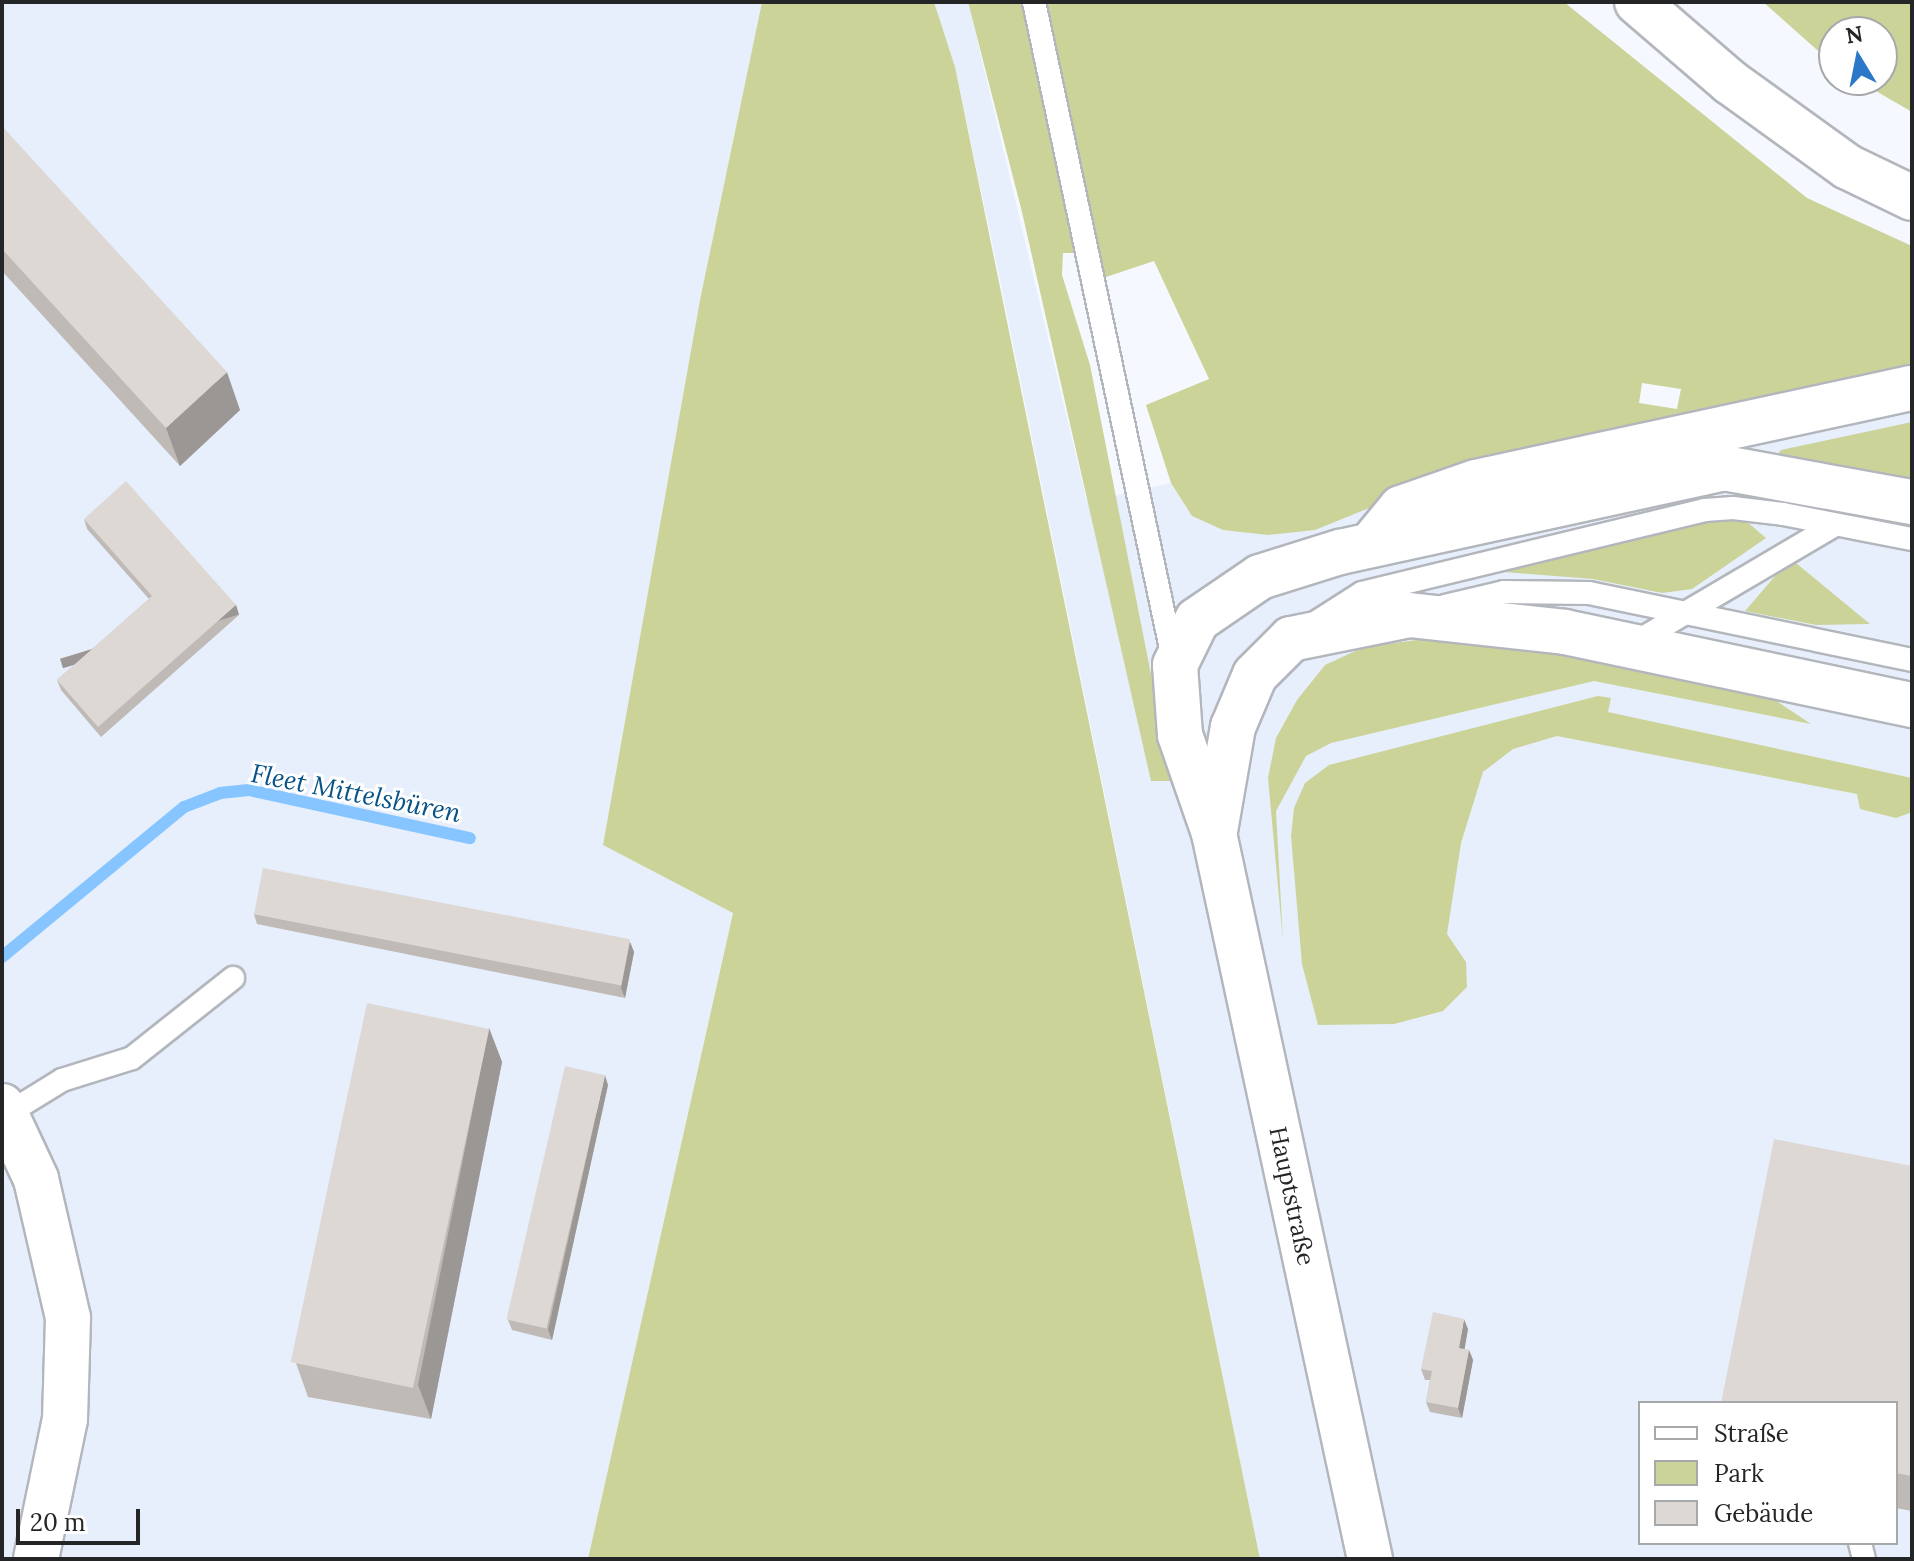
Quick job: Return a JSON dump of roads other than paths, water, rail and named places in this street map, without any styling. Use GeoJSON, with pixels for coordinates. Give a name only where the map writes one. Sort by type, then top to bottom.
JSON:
{"type":"FeatureCollection","features":[{"type":"Feature","properties":{"kind":"street"},"geometry":{"type":"LineString","coordinates":[[1637,2],[1730,82],[1824,150],[1912,198]]}},
{"type":"Feature","properties":{"kind":"street"},"geometry":{"type":"LineString","coordinates":[[1371,544],[1401,508],[1476,482],[1912,388]]}},
{"type":"Feature","properties":{"kind":"street"},"geometry":{"type":"LineString","coordinates":[[1724,468],[1770,419]]}},
{"type":"Feature","properties":{"kind":"street"},"geometry":{"type":"LineString","coordinates":[[1175,665],[1197,620],[1260,577],[1371,544],[1724,468],[1912,502]]}},
{"type":"Feature","properties":{"kind":"street"},"geometry":{"type":"LineString","coordinates":[[1214,833],[1233,727],[1255,675],[1291,639],[1409,615],[1565,632],[1912,705]]}},
{"type":"Feature","properties":{"kind":"street","name":"Hauptstraße"},"geometry":{"type":"LineString","coordinates":[[1175,665],[1180,735],[1214,833],[1370,1559]]}},
{"type":"Feature","properties":{"kind":"street"},"geometry":{"type":"LineString","coordinates":[[5,1110],[36,1179],[68,1318],[65,1419],[36,1559]]}},
{"type":"Feature","properties":{"kind":"lane"},"geometry":{"type":"LineString","coordinates":[[1034,2],[1175,665]]}},
{"type":"Feature","properties":{"kind":"lane"},"geometry":{"type":"LineString","coordinates":[[1291,639],[1362,593],[1705,510],[1733,508],[1912,539]]}},
{"type":"Feature","properties":{"kind":"lane"},"geometry":{"type":"LineString","coordinates":[[1630,645],[1835,525]]}},
{"type":"Feature","properties":{"kind":"lane"},"geometry":{"type":"LineString","coordinates":[[1409,615],[1504,592],[1589,593],[1912,660]]}},
{"type":"Feature","properties":{"kind":"lane"},"geometry":{"type":"LineString","coordinates":[[5,1110],[62,1080],[132,1058],[233,978]]}},
{"type":"Feature","properties":{"kind":"waterway","name":"Fleet Mittelsbüren"},"geometry":{"type":"LineString","coordinates":[[2,957],[184,807],[220,793],[249,790],[470,838]]}}]}
